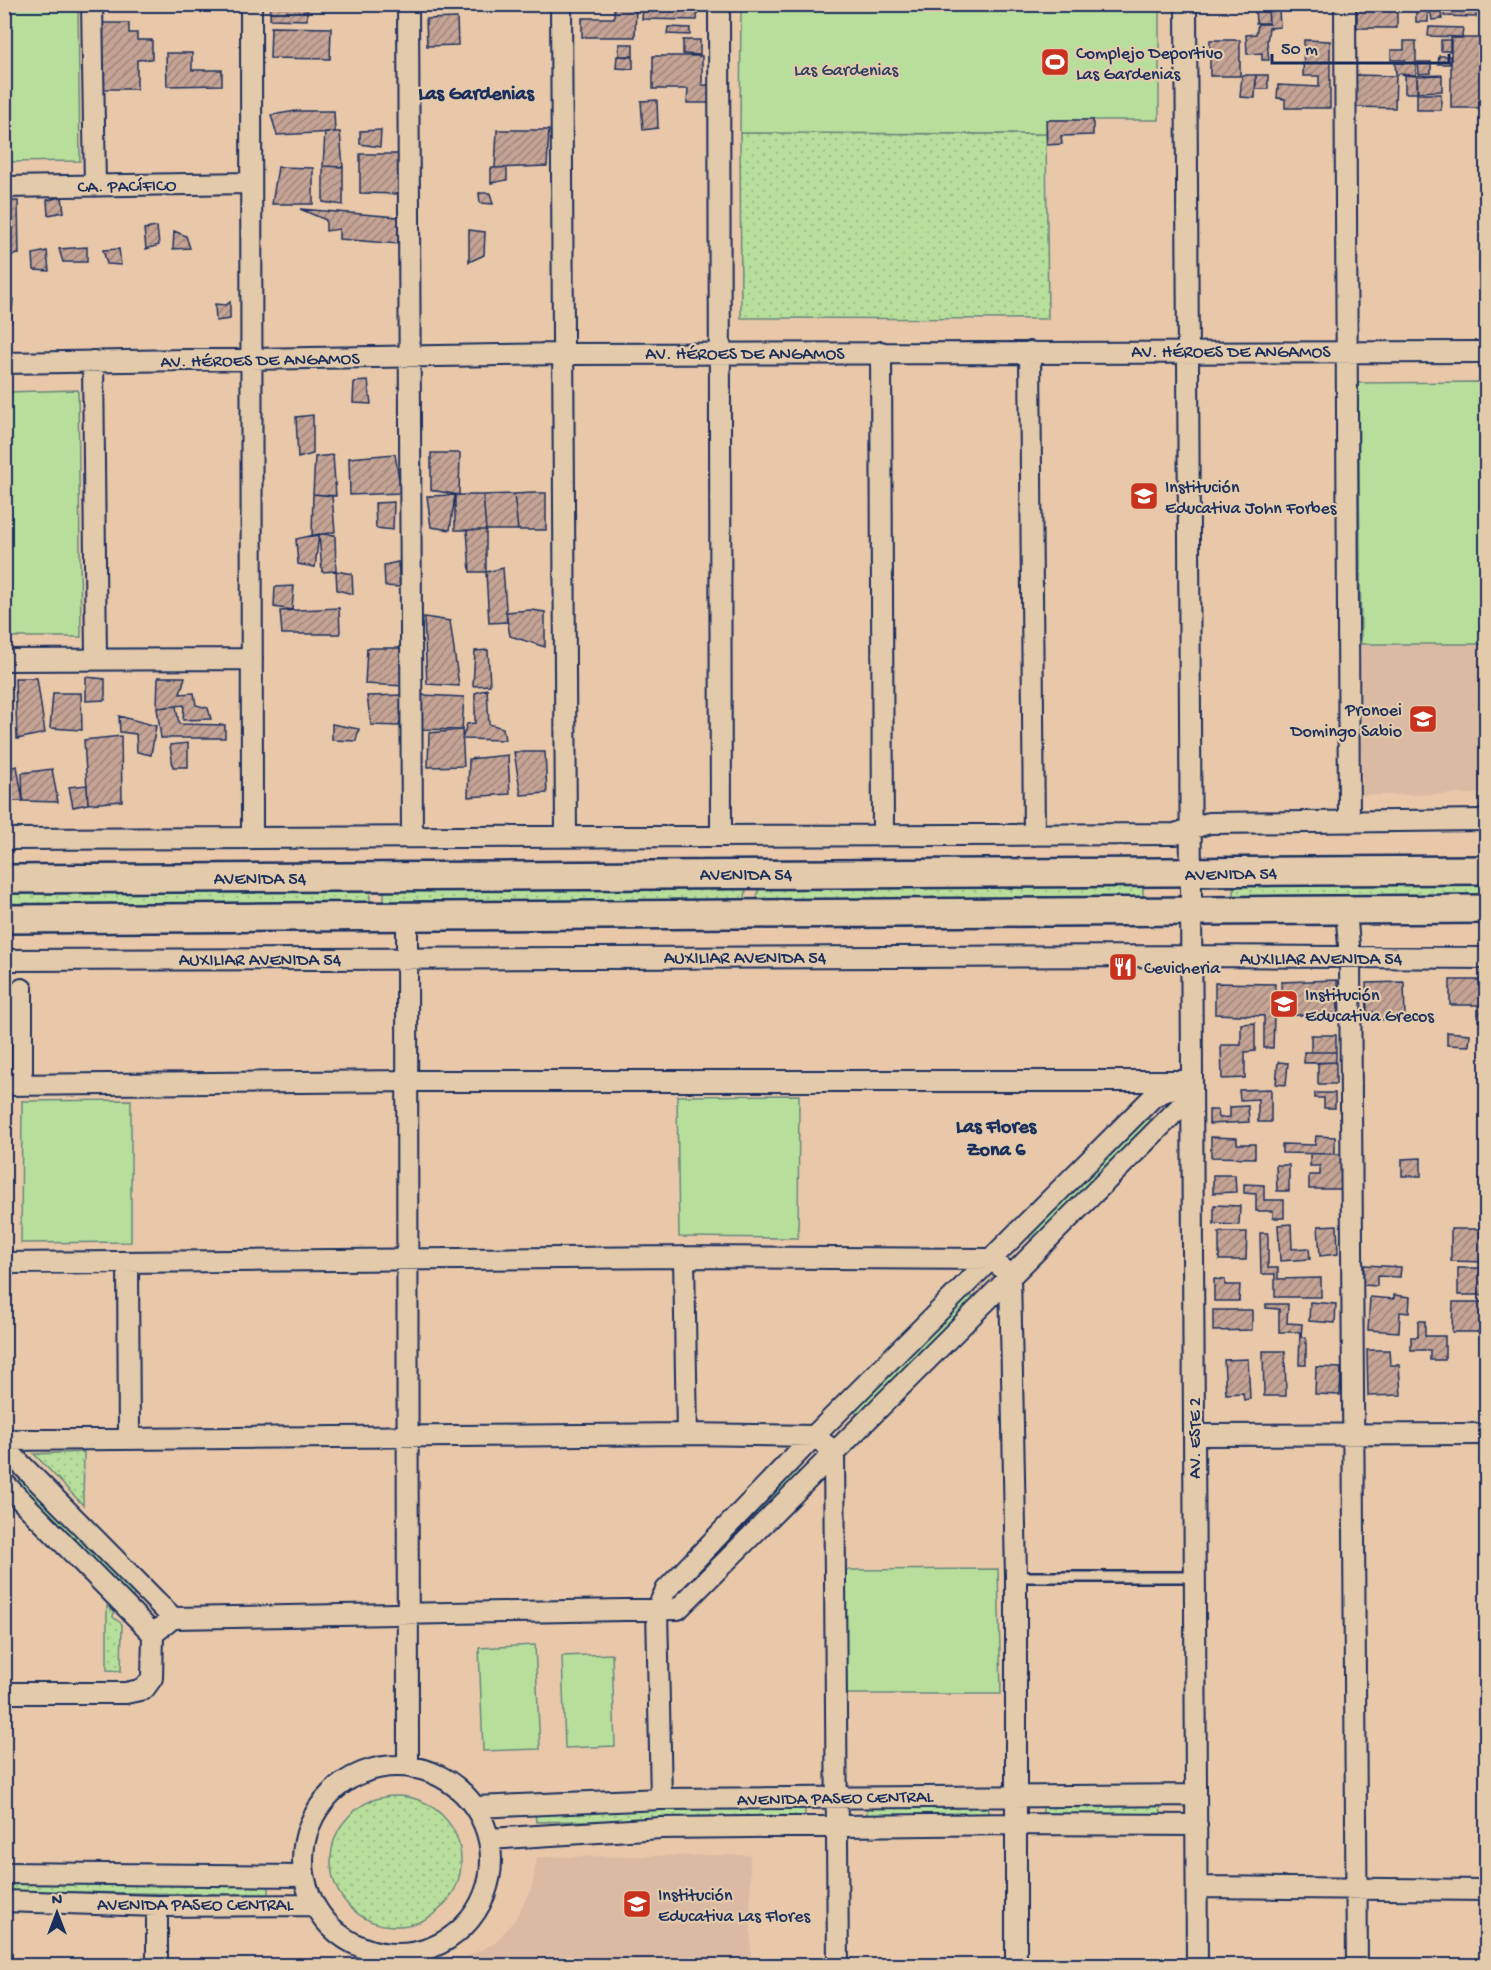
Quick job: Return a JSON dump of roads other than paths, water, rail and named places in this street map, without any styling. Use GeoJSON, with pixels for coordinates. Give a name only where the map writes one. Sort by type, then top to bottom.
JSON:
{"type":"FeatureCollection","features":[{"type":"Feature","properties":{"kind":"main road","name":"AVENIDA 54"},"geometry":{"type":"LineString","coordinates":[[4,879],[752,873],[1192,874],[1486,870]]}},
{"type":"Feature","properties":{"kind":"main road","name":"AVENIDA 54"},"geometry":{"type":"LineString","coordinates":[[4,919],[1486,909]]}},
{"type":"Feature","properties":{"kind":"street"},"geometry":{"type":"LineString","coordinates":[[92,4],[95,186]]}},
{"type":"Feature","properties":{"kind":"street"},"geometry":{"type":"LineString","coordinates":[[251,4],[252,837]]}},
{"type":"Feature","properties":{"kind":"street"},"geometry":{"type":"LineString","coordinates":[[408,4],[412,837]]}},
{"type":"Feature","properties":{"kind":"street"},"geometry":{"type":"LineString","coordinates":[[561,4],[566,835]]}},
{"type":"Feature","properties":{"kind":"street"},"geometry":{"type":"LineString","coordinates":[[719,4],[722,834]]}},
{"type":"Feature","properties":{"kind":"street","name":"AV. ESTE 2"},"geometry":{"type":"LineString","coordinates":[[1186,4],[1197,1965]]}},
{"type":"Feature","properties":{"kind":"street"},"geometry":{"type":"LineString","coordinates":[[1345,4],[1349,822]]}},
{"type":"Feature","properties":{"kind":"street","name":"CA. PACÍFICO"},"geometry":{"type":"LineString","coordinates":[[4,187],[250,183]]}},
{"type":"Feature","properties":{"kind":"street","name":"AV. HÉROES DE ANGAMOS"},"geometry":{"type":"LineString","coordinates":[[4,363],[564,354],[1348,350],[1486,352]]}},
{"type":"Feature","properties":{"kind":"street"},"geometry":{"type":"LineString","coordinates":[[881,352],[883,835]]}},
{"type":"Feature","properties":{"kind":"street"},"geometry":{"type":"LineString","coordinates":[[1030,352],[1034,835]]}},
{"type":"Feature","properties":{"kind":"street"},"geometry":{"type":"LineString","coordinates":[[93,361],[96,659]]}},
{"type":"Feature","properties":{"kind":"street"},"geometry":{"type":"LineString","coordinates":[[4,660],[252,659]]}},
{"type":"Feature","properties":{"kind":"street"},"geometry":{"type":"LineString","coordinates":[[4,839],[722,834],[1175,834],[1209,823],[1486,820]]}},
{"type":"Feature","properties":{"kind":"street"},"geometry":{"type":"LineString","coordinates":[[1346,909],[1350,958],[1358,1965]]}},
{"type":"Feature","properties":{"kind":"street"},"geometry":{"type":"LineString","coordinates":[[407,917],[408,1766]]}},
{"type":"Feature","properties":{"kind":"street","name":"AUXILIAR AVENIDA 54"},"geometry":{"type":"LineString","coordinates":[[4,960],[1191,956],[1486,958]]}},
{"type":"Feature","properties":{"kind":"street"},"geometry":{"type":"LineString","coordinates":[[22,989],[22,1071]]}},
{"type":"Feature","properties":{"kind":"street"},"geometry":{"type":"LineString","coordinates":[[4,1085],[406,1081],[1191,1088]]}},
{"type":"Feature","properties":{"kind":"street"},"geometry":{"type":"LineString","coordinates":[[661,1799],[657,1609],[666,1590],[814,1436],[1154,1096],[1191,1088]]}},
{"type":"Feature","properties":{"kind":"street"},"geometry":{"type":"LineString","coordinates":[[153,1634],[173,1618],[678,1609],[1010,1275],[1191,1088]]}},
{"type":"Feature","properties":{"kind":"street"},"geometry":{"type":"LineString","coordinates":[[684,1257],[687,1434]]}},
{"type":"Feature","properties":{"kind":"street"},"geometry":{"type":"LineString","coordinates":[[4,1263],[684,1257],[992,1259],[1010,1275],[1016,1577],[1016,1965]]}},
{"type":"Feature","properties":{"kind":"street"},"geometry":{"type":"LineString","coordinates":[[128,1262],[129,1438]]}},
{"type":"Feature","properties":{"kind":"street"},"geometry":{"type":"LineString","coordinates":[[4,1440],[687,1434],[814,1436],[834,1451]]}},
{"type":"Feature","properties":{"kind":"street"},"geometry":{"type":"LineString","coordinates":[[1194,1435],[1486,1434]]}},
{"type":"Feature","properties":{"kind":"street"},"geometry":{"type":"LineString","coordinates":[[4,1447],[173,1618]]}},
{"type":"Feature","properties":{"kind":"street"},"geometry":{"type":"LineString","coordinates":[[834,1451],[838,1965]]}},
{"type":"Feature","properties":{"kind":"street"},"geometry":{"type":"LineString","coordinates":[[4,1483],[153,1634],[152,1678],[144,1689],[126,1693],[4,1693]]}},
{"type":"Feature","properties":{"kind":"street"},"geometry":{"type":"LineString","coordinates":[[408,1766],[435,1773],[450,1783],[475,1807],[489,1839],[491,1861],[488,1883],[480,1904],[467,1922],[450,1937],[410,1959],[380,1952],[352,1942],[329,1925],[313,1905],[304,1876],[303,1847],[312,1819],[329,1795],[352,1777],[380,1767],[408,1766]]}},
{"type":"Feature","properties":{"kind":"street","name":"AVENIDA PASEO CENTRAL"},"geometry":{"type":"LineString","coordinates":[[475,1807],[661,1799],[1196,1795]]}},
{"type":"Feature","properties":{"kind":"street","name":"AVENIDA PASEO CENTRAL"},"geometry":{"type":"LineString","coordinates":[[489,1839],[661,1828],[1016,1824],[1197,1825]]}},
{"type":"Feature","properties":{"kind":"street","name":"AVENIDA PASEO CENTRAL"},"geometry":{"type":"LineString","coordinates":[[4,1873],[304,1876]]}},
{"type":"Feature","properties":{"kind":"street"},"geometry":{"type":"LineString","coordinates":[[1197,1887],[1486,1890]]}},
{"type":"Feature","properties":{"kind":"street","name":"AVENIDA PASEO CENTRAL"},"geometry":{"type":"LineString","coordinates":[[4,1901],[157,1906],[313,1905]]}},
{"type":"Feature","properties":{"kind":"street"},"geometry":{"type":"LineString","coordinates":[[157,1906],[157,1965]]}},
{"type":"Feature","properties":{"kind":"lane"},"geometry":{"type":"LineString","coordinates":[[1016,1577],[1194,1577]]}},
{"type":"Feature","properties":{"kind":"place","name":"Complejo Deportivo Las Gardenias"},"geometry":{"type":"Point","coordinates":[1055,62]}},
{"type":"Feature","properties":{"kind":"place","name":"Institución Educativa John Forbes"},"geometry":{"type":"Point","coordinates":[1144,496]}},
{"type":"Feature","properties":{"kind":"place","name":"Pronoei Domingo Sabio"},"geometry":{"type":"Point","coordinates":[1423,719]}},
{"type":"Feature","properties":{"kind":"place","name":"Cevicheria"},"geometry":{"type":"Point","coordinates":[1123,967]}},
{"type":"Feature","properties":{"kind":"place","name":"Institución Educativa Grecos"},"geometry":{"type":"Point","coordinates":[1284,1004]}},
{"type":"Feature","properties":{"kind":"place","name":"Institución Educativa Las Flores"},"geometry":{"type":"Point","coordinates":[637,1904]}},
{"type":"Feature","properties":{"kind":"district","name":"Las Gardenias"},"geometry":{"type":"Point","coordinates":[476,92]}},
{"type":"Feature","properties":{"kind":"district","name":"Las Flores Zona 6"},"geometry":{"type":"Point","coordinates":[996,1136]}}]}
